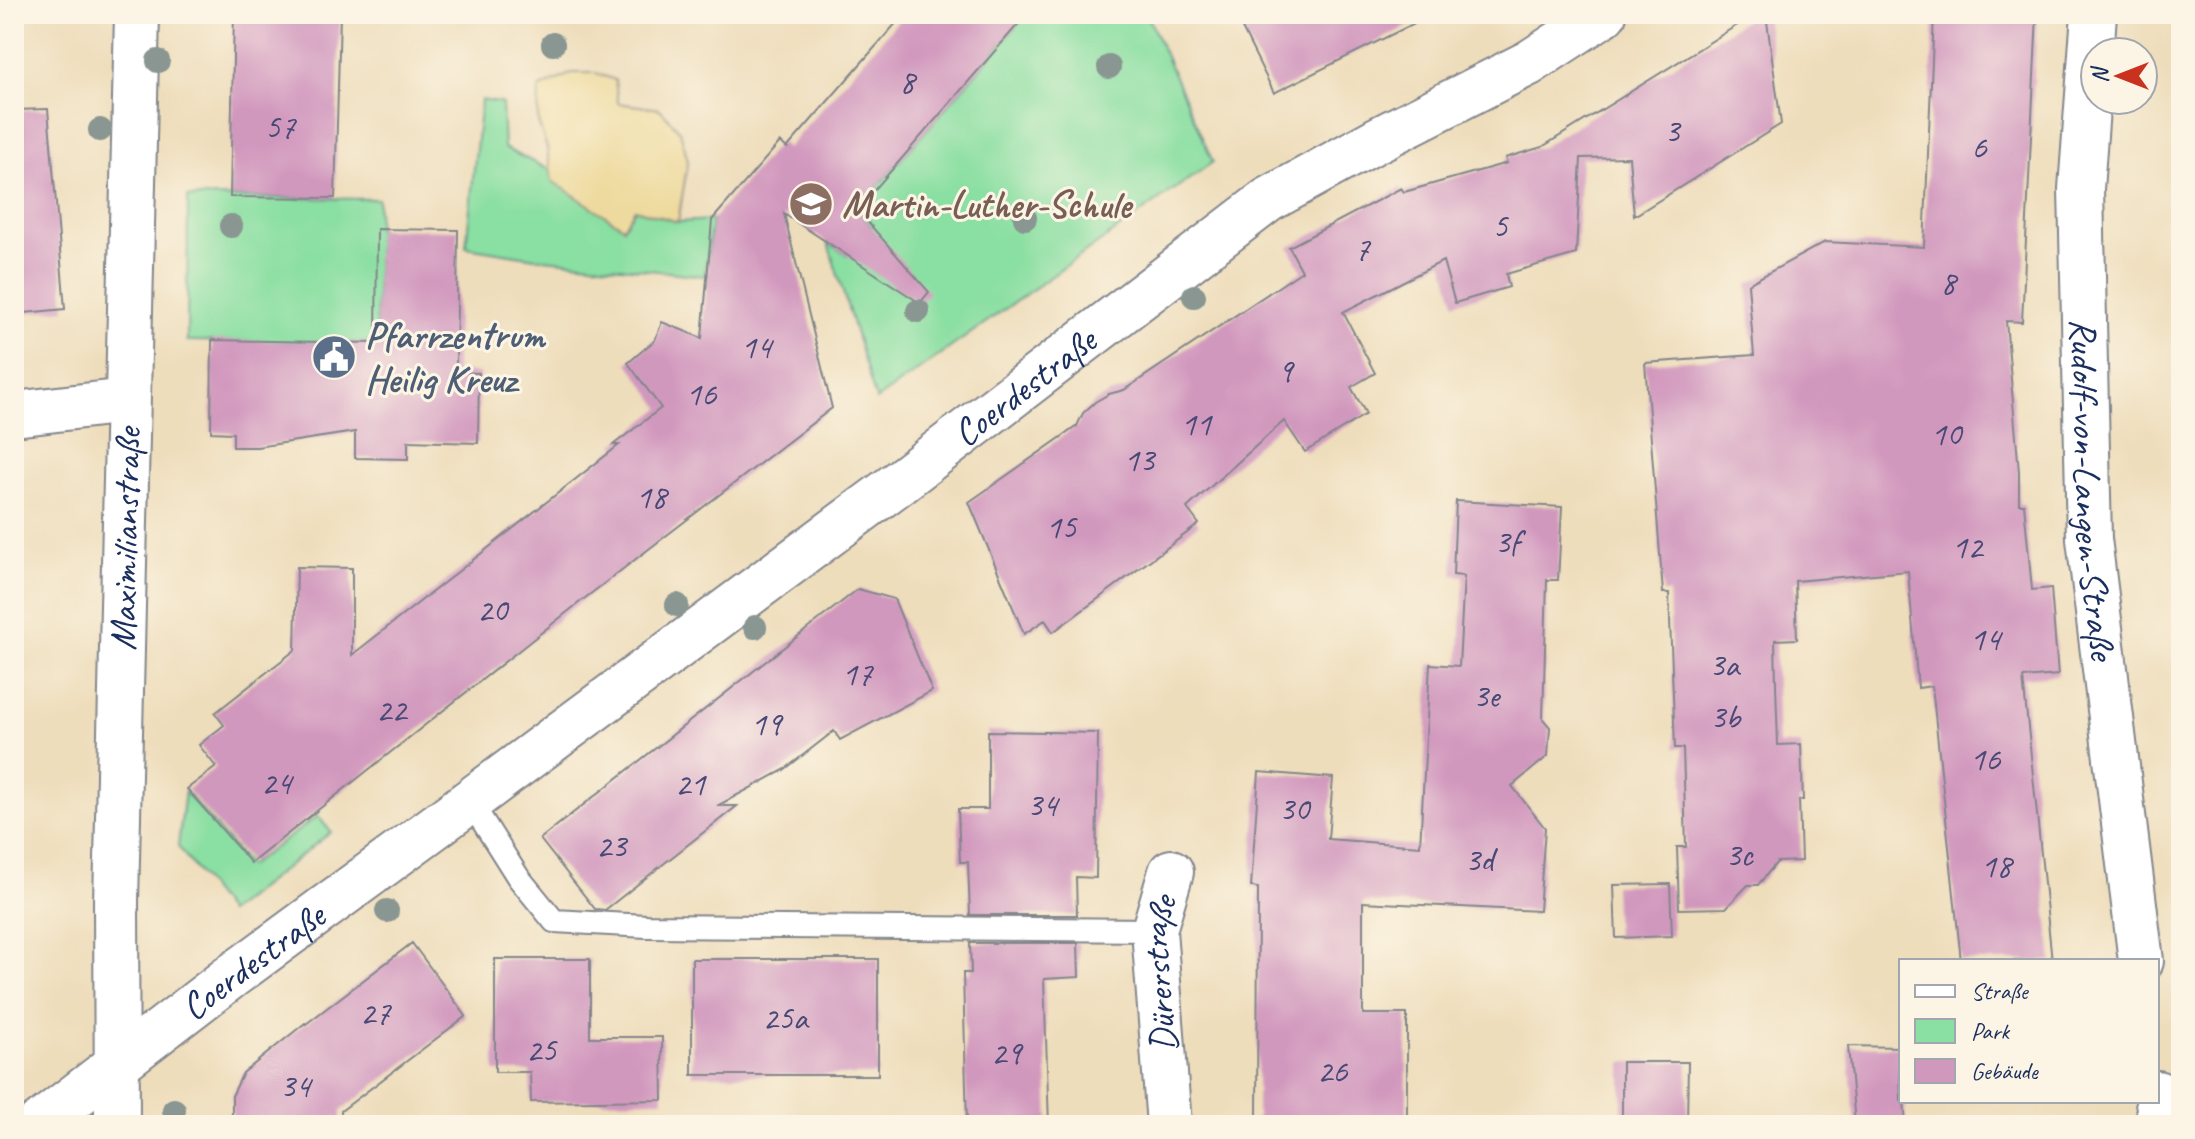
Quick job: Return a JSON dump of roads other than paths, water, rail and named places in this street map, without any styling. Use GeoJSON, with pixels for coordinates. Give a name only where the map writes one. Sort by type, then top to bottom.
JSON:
{"type":"FeatureCollection","features":[{"type":"Feature","properties":{"kind":"street","name":"Maximilianstraße"},"geometry":{"type":"LineString","coordinates":[[117,1125],[116,902],[137,14]]}},
{"type":"Feature","properties":{"kind":"street","name":"Coerdestraße"},"geometry":{"type":"LineString","coordinates":[[38,1125],[229,978],[897,484],[1268,200],[1377,140],[1529,63],[1604,14]]}},
{"type":"Feature","properties":{"kind":"street","name":"Rudolf-von-Langen-Straße"},"geometry":{"type":"LineString","coordinates":[[2094,14],[2081,189],[2089,539],[2141,959]]}},
{"type":"Feature","properties":{"kind":"street"},"geometry":{"type":"LineString","coordinates":[[14,414],[126,401]]}},
{"type":"Feature","properties":{"kind":"street","name":"Dürerstraße"},"geometry":{"type":"LineString","coordinates":[[1169,1125],[1154,930],[1171,872]]}},
{"type":"Feature","properties":{"kind":"street"},"geometry":{"type":"LineString","coordinates":[[2158,1103],[2161,1125]]}},
{"type":"Feature","properties":{"kind":"lane"},"geometry":{"type":"LineString","coordinates":[[470,801],[518,877],[554,921],[647,926],[1154,930]]}},
{"type":"Feature","properties":{"kind":"place","name":"Martin-Luther-Schule"},"geometry":{"type":"Point","coordinates":[811,204]}},
{"type":"Feature","properties":{"kind":"place","name":"Pfarrzentrum Heilig Kreuz"},"geometry":{"type":"Point","coordinates":[334,357]}}]}
